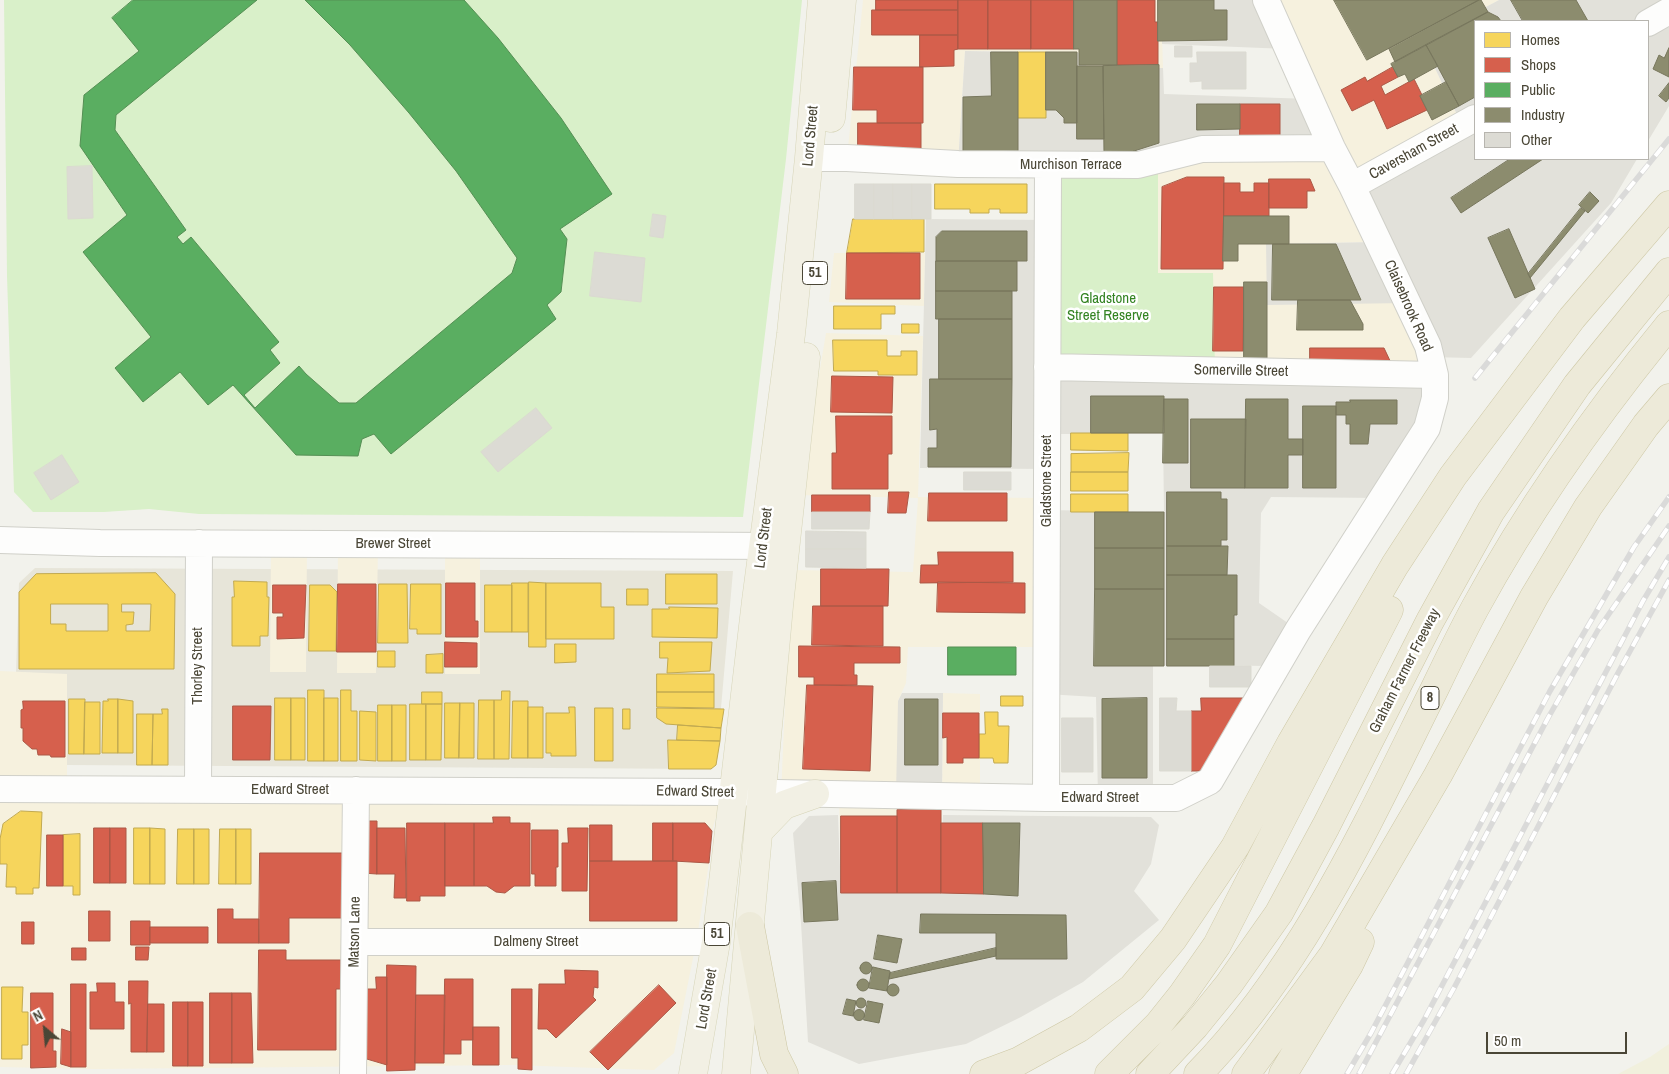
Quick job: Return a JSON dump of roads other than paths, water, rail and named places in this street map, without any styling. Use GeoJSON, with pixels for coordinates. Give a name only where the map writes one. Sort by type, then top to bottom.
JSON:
{"type":"FeatureCollection","features":[{"type":"Feature","properties":{"kind":"highway"},"geometry":{"type":"LineString","coordinates":[[984,1074],[1020,1061],[1079,1028],[1132,988],[1173,939],[1234,848],[1291,743],[1395,565],[1453,476],[1505,404],[1572,318],[1669,205]]}},
{"type":"Feature","properties":{"kind":"highway","name":"Graham Farmer Freeway"},"geometry":{"type":"LineString","coordinates":[[1150,1074],[1195,1026],[1229,984],[1279,913],[1326,826],[1430,621],[1491,511],[1576,385],[1669,272]]}},
{"type":"Feature","properties":{"kind":"highway","name":"8"},"geometry":{"type":"LineString","coordinates":[[1198,1074],[1260,1002],[1309,927],[1367,825],[1474,609],[1517,533],[1592,422],[1669,325]]}},
{"type":"Feature","properties":{"kind":"highway"},"geometry":{"type":"LineString","coordinates":[[1246,1074],[1334,955],[1438,775],[1534,597],[1588,507],[1646,425],[1669,398]]}},
{"type":"Feature","properties":{"kind":"highway"},"geometry":{"type":"LineString","coordinates":[[1109,1074],[1139,1045],[1176,1002],[1217,945],[1396,596],[1505,404]]}},
{"type":"Feature","properties":{"kind":"highway"},"geometry":{"type":"LineString","coordinates":[[1283,1074],[1349,965],[1438,775]]}},
{"type":"Feature","properties":{"kind":"highway"},"geometry":{"type":"LineString","coordinates":[[750,926],[774,1054],[784,1074]]}},
{"type":"Feature","properties":{"kind":"main road","name":"Lord Street"},"geometry":{"type":"LineString","coordinates":[[818,158],[822,0]]}},
{"type":"Feature","properties":{"kind":"main road","name":"Lord Street"},"geometry":{"type":"LineString","coordinates":[[693,1074],[716,942],[734,792],[774,546],[818,158],[842,0]]}},
{"type":"Feature","properties":{"kind":"main road","name":"Lord Street"},"geometry":{"type":"LineString","coordinates":[[736,1074],[762,794],[774,546]]}},
{"type":"Feature","properties":{"kind":"main road"},"geometry":{"type":"LineString","coordinates":[[759,831],[784,805],[815,794]]}},
{"type":"Feature","properties":{"kind":"street","name":"Claisebrook Road"},"geometry":{"type":"LineString","coordinates":[[1266,0],[1332,148],[1428,346],[1435,375],[1435,398],[1427,428],[1298,630]]}},
{"type":"Feature","properties":{"kind":"street"},"geometry":{"type":"LineString","coordinates":[[1649,22],[1669,11]]}},
{"type":"Feature","properties":{"kind":"street","name":"Caversham Street"},"geometry":{"type":"LineString","coordinates":[[1352,186],[1474,119]]}},
{"type":"Feature","properties":{"kind":"street","name":"Murchison Terrace"},"geometry":{"type":"LineString","coordinates":[[818,158],[958,164],[1138,165],[1202,149],[1332,148]]}},
{"type":"Feature","properties":{"kind":"street","name":"Gladstone Street"},"geometry":{"type":"LineString","coordinates":[[1046,798],[1048,165]]}},
{"type":"Feature","properties":{"kind":"street","name":"Somerville Street"},"geometry":{"type":"LineString","coordinates":[[1047,367],[1435,375]]}},
{"type":"Feature","properties":{"kind":"street","name":"Brewer Street"},"geometry":{"type":"LineString","coordinates":[[0,540],[100,543],[774,546]]}},
{"type":"Feature","properties":{"kind":"street","name":"Thorley Street"},"geometry":{"type":"LineString","coordinates":[[198,790],[199,542]]}},
{"type":"Feature","properties":{"kind":"street","name":"Edward Street"},"geometry":{"type":"LineString","coordinates":[[0,790],[734,792],[1046,798],[1176,798],[1210,781],[1298,630]]}},
{"type":"Feature","properties":{"kind":"street","name":"Matson Lane"},"geometry":{"type":"LineString","coordinates":[[353,1074],[356,790]]}},
{"type":"Feature","properties":{"kind":"street","name":"Dalmeny Street"},"geometry":{"type":"LineString","coordinates":[[355,942],[716,942]]}},
{"type":"Feature","properties":{"kind":"railway"},"geometry":{"type":"LineString","coordinates":[[1475,378],[1669,139]]}},
{"type":"Feature","properties":{"kind":"railway"},"geometry":{"type":"LineString","coordinates":[[1347,1074],[1371,1033],[1550,691],[1634,547],[1669,497]]}},
{"type":"Feature","properties":{"kind":"railway"},"geometry":{"type":"LineString","coordinates":[[1359,1074],[1548,718],[1598,630],[1669,526]]}},
{"type":"Feature","properties":{"kind":"railway"},"geometry":{"type":"LineString","coordinates":[[1392,1074],[1424,1020],[1643,601],[1669,557]]}},
{"type":"Feature","properties":{"kind":"railway"},"geometry":{"type":"LineString","coordinates":[[1406,1074],[1454,988],[1618,673],[1669,580]]}},
{"type":"Feature","properties":{"kind":"park label","name":"Gladstone Street Reserve"},"geometry":{"type":"Point","coordinates":[1108,308]}}]}
